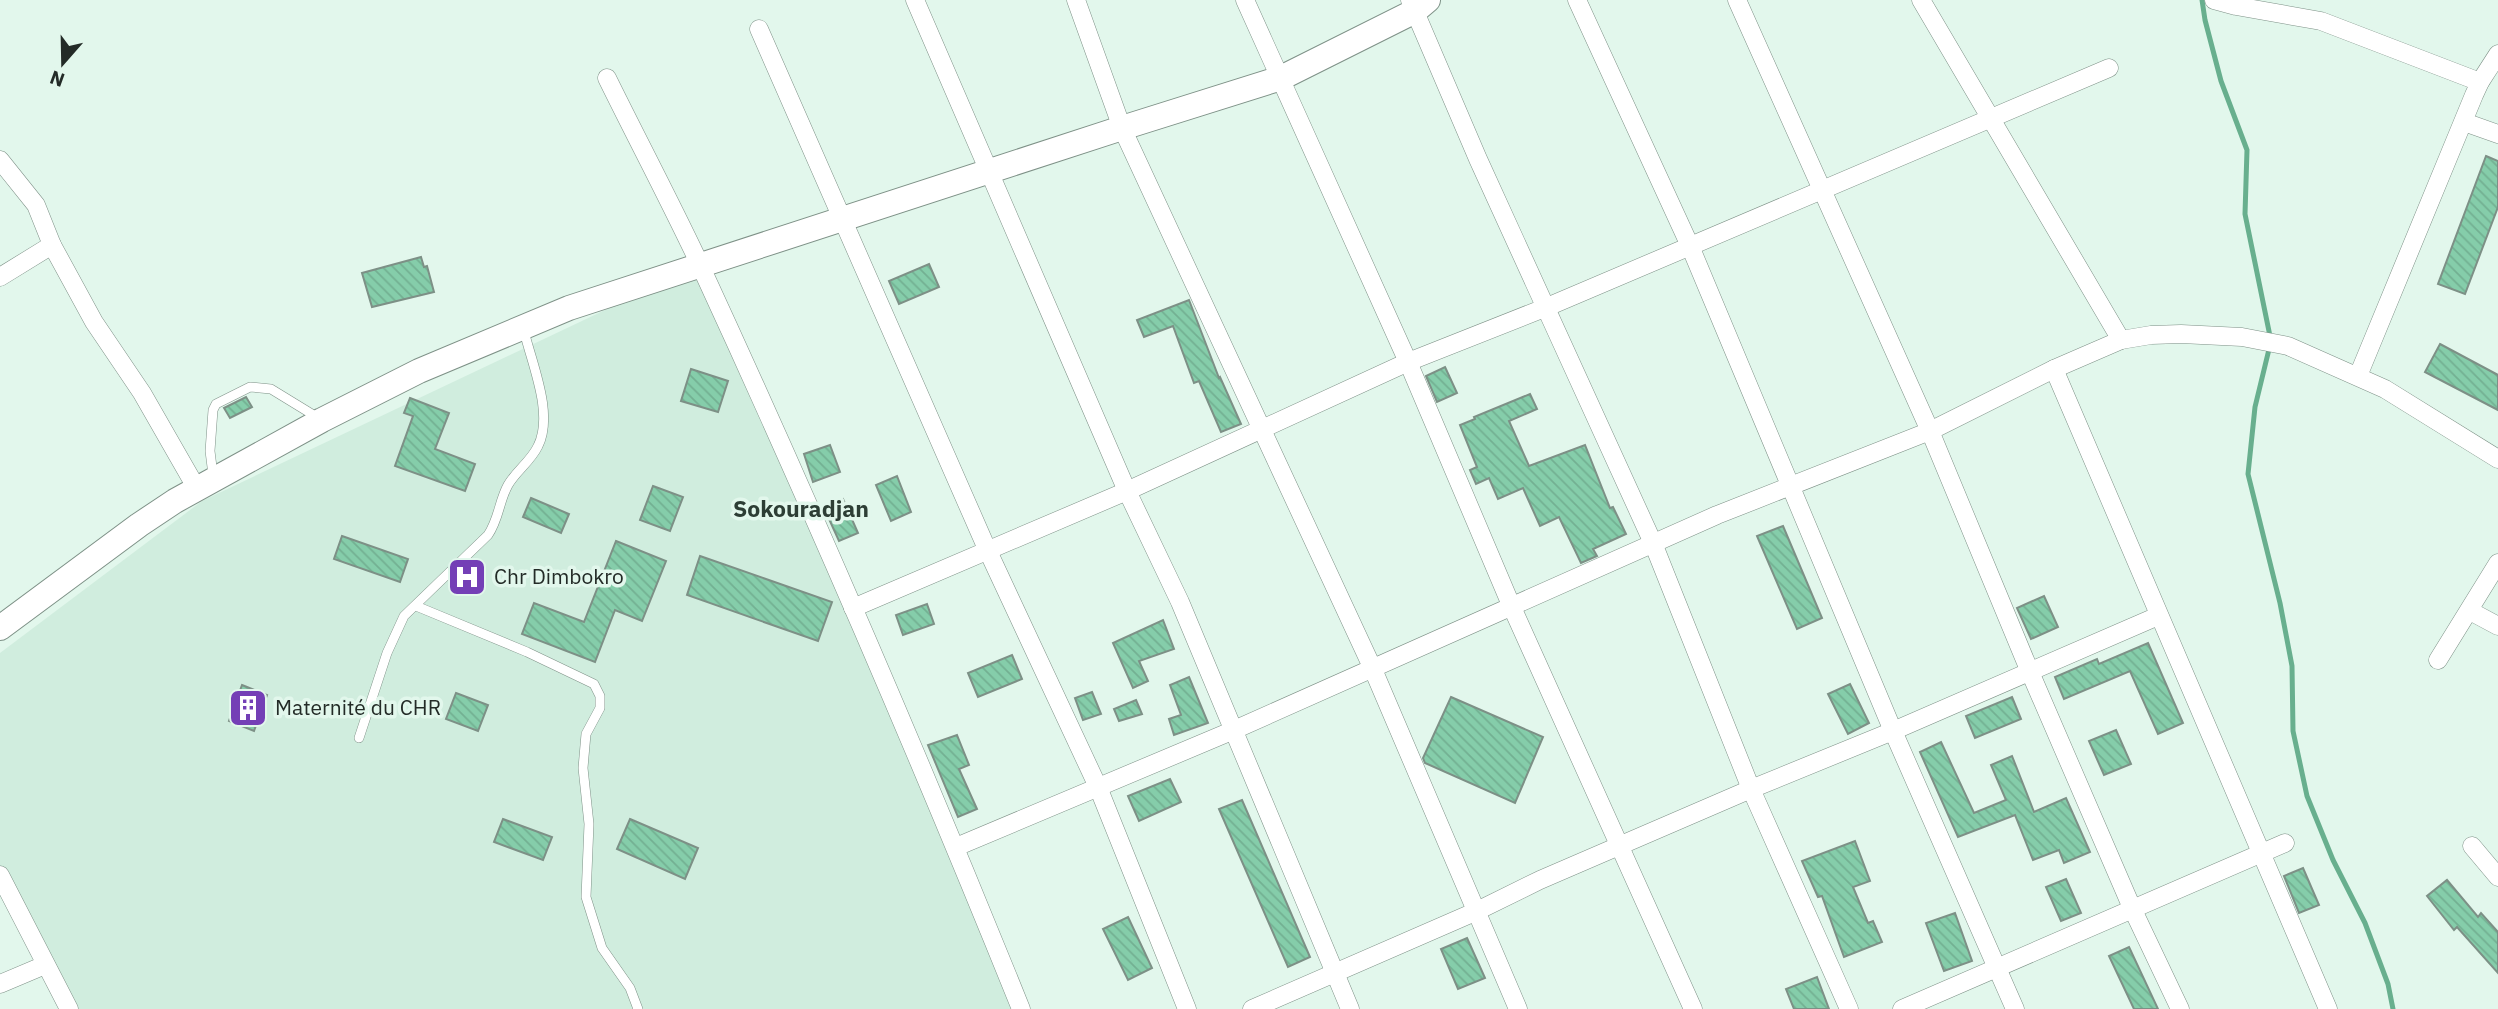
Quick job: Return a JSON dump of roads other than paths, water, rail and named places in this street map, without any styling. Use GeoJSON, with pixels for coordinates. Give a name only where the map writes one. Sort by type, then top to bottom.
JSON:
{"type":"FeatureCollection","features":[{"type":"Feature","properties":{"kind":"main road"},"geometry":{"type":"LineString","coordinates":[[0,628],[139,525],[321,419],[419,371],[569,307],[1281,78],[1417,4]]}},
{"type":"Feature","properties":{"kind":"street"},"geometry":{"type":"LineString","coordinates":[[915,0],[1127,491],[1181,602],[1350,1009]]}},
{"type":"Feature","properties":{"kind":"street"},"geometry":{"type":"LineString","coordinates":[[1076,0],[1122,128],[1372,667],[1517,1009]]}},
{"type":"Feature","properties":{"kind":"street"},"geometry":{"type":"LineString","coordinates":[[1245,0],[1408,362],[1511,606],[1693,1009]]}},
{"type":"Feature","properties":{"kind":"street"},"geometry":{"type":"LineString","coordinates":[[1577,0],[1690,246],[1893,731],[2015,1009]]}},
{"type":"Feature","properties":{"kind":"street"},"geometry":{"type":"LineString","coordinates":[[1737,0],[1930,430],[2030,672],[2132,908],[2180,1009]]}},
{"type":"Feature","properties":{"kind":"street"},"geometry":{"type":"LineString","coordinates":[[1921,0],[2120,340]]}},
{"type":"Feature","properties":{"kind":"street"},"geometry":{"type":"LineString","coordinates":[[2214,0],[2321,21],[2480,82]]}},
{"type":"Feature","properties":{"kind":"street"},"geometry":{"type":"LineString","coordinates":[[1417,4],[1478,159],[1653,544],[1751,789],[1849,1009]]}},
{"type":"Feature","properties":{"kind":"street"},"geometry":{"type":"LineString","coordinates":[[759,29],[987,549],[1098,787],[1186,1009]]}},
{"type":"Feature","properties":{"kind":"street"},"geometry":{"type":"LineString","coordinates":[[2358,376],[2480,82],[2498,54]]}},
{"type":"Feature","properties":{"kind":"street"},"geometry":{"type":"LineString","coordinates":[[853,608],[1127,491],[1408,362],[1547,307],[2109,68]]}},
{"type":"Feature","properties":{"kind":"street"},"geometry":{"type":"LineString","coordinates":[[607,78],[700,265],[853,608],[956,847],[1021,1009]]}},
{"type":"Feature","properties":{"kind":"street"},"geometry":{"type":"LineString","coordinates":[[2463,122],[2498,134]]}},
{"type":"Feature","properties":{"kind":"street"},"geometry":{"type":"LineString","coordinates":[[0,160],[36,205],[52,245],[94,322],[206,485]]}},
{"type":"Feature","properties":{"kind":"street"},"geometry":{"type":"LineString","coordinates":[[0,277],[52,245]]}},
{"type":"Feature","properties":{"kind":"street"},"geometry":{"type":"LineString","coordinates":[[956,847],[1234,730],[1653,544],[1930,430],[2120,340],[2180,334],[2271,341],[2308,353],[2358,376],[2434,418],[2498,459]]}},
{"type":"Feature","properties":{"kind":"street"},"geometry":{"type":"LineString","coordinates":[[2054,369],[2328,1009]]}},
{"type":"Feature","properties":{"kind":"street"},"geometry":{"type":"LineString","coordinates":[[2438,660],[2498,564]]}},
{"type":"Feature","properties":{"kind":"street"},"geometry":{"type":"LineString","coordinates":[[2470,611],[2498,626]]}},
{"type":"Feature","properties":{"kind":"street"},"geometry":{"type":"LineString","coordinates":[[1252,1009],[1477,911],[1540,880],[2158,616]]}},
{"type":"Feature","properties":{"kind":"street"},"geometry":{"type":"LineString","coordinates":[[1902,1009],[2285,843]]}},
{"type":"Feature","properties":{"kind":"street"},"geometry":{"type":"LineString","coordinates":[[2472,846],[2498,877]]}},
{"type":"Feature","properties":{"kind":"street"},"geometry":{"type":"LineString","coordinates":[[0,875],[69,1009]]}},
{"type":"Feature","properties":{"kind":"street"},"geometry":{"type":"LineString","coordinates":[[0,984],[46,965]]}},
{"type":"Feature","properties":{"kind":"lane"},"geometry":{"type":"LineString","coordinates":[[359,738],[396,630],[404,616],[488,535],[495,525],[509,482],[537,450],[544,433],[546,417],[523,327]]}},
{"type":"Feature","properties":{"kind":"lane"},"geometry":{"type":"LineString","coordinates":[[206,485],[213,410],[216,404],[250,387],[271,389],[321,419]]}},
{"type":"Feature","properties":{"kind":"lane"},"geometry":{"type":"LineString","coordinates":[[416,606],[516,647],[594,684],[600,696],[600,708],[586,734],[583,768],[589,824],[586,897],[602,948],[630,988],[638,1009]]}},
{"type":"Feature","properties":{"kind":"waterway"},"geometry":{"type":"LineString","coordinates":[[2202,0],[2221,81],[2247,150],[2245,214],[2271,341],[2255,407],[2248,474],[2280,603],[2292,666],[2293,731],[2307,796],[2333,860],[2365,923],[2388,984],[2393,1009]]}},
{"type":"Feature","properties":{"kind":"place","name":"Chr Dimbokro"},"geometry":{"type":"Point","coordinates":[467,577]}},
{"type":"Feature","properties":{"kind":"place","name":"Maternité du CHR"},"geometry":{"type":"Point","coordinates":[248,708]}},
{"type":"Feature","properties":{"kind":"district","name":"Sokouradjan"},"geometry":{"type":"Point","coordinates":[801,509]}}]}
